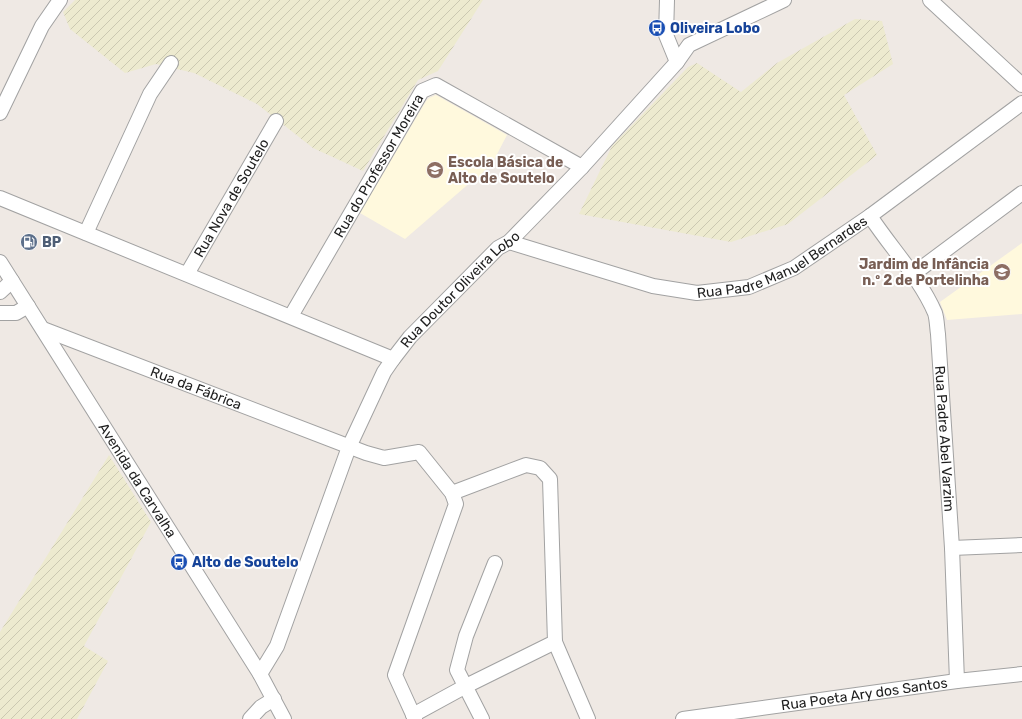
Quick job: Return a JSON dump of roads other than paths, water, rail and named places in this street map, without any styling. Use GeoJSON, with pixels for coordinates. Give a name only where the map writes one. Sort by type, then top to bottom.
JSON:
{"type":"FeatureCollection","features":[{"type":"Feature","properties":{"kind":"street"},"geometry":{"type":"LineString","coordinates":[[0,114],[42,26],[60,0]]}},
{"type":"Feature","properties":{"kind":"street"},"geometry":{"type":"LineString","coordinates":[[667,0],[666,35],[677,62]]}},
{"type":"Feature","properties":{"kind":"street","name":"Rua Doutor Oliveira Lobo"},"geometry":{"type":"LineString","coordinates":[[260,674],[277,646],[349,447],[384,372],[410,337],[498,248],[509,242],[582,167],[677,62],[689,46],[784,0]]}},
{"type":"Feature","properties":{"kind":"street"},"geometry":{"type":"LineString","coordinates":[[930,0],[1022,85]]}},
{"type":"Feature","properties":{"kind":"street"},"geometry":{"type":"LineString","coordinates":[[86,233],[150,94],[170,63]]}},
{"type":"Feature","properties":{"kind":"street","name":"Rua do Professor Moreira"},"geometry":{"type":"LineString","coordinates":[[291,316],[422,91],[436,85],[582,167]]}},
{"type":"Feature","properties":{"kind":"street","name":"Rua Padre Manuel Bernardes"},"geometry":{"type":"LineString","coordinates":[[509,242],[653,286],[697,292],[749,287],[794,268],[870,216],[1022,103]]}},
{"type":"Feature","properties":{"kind":"street","name":"Rua Nova de Soutelo"},"geometry":{"type":"LineString","coordinates":[[187,274],[276,121]]}},
{"type":"Feature","properties":{"kind":"street"},"geometry":{"type":"LineString","coordinates":[[912,275],[1022,193]]}},
{"type":"Feature","properties":{"kind":"street"},"geometry":{"type":"LineString","coordinates":[[0,198],[393,359]]}},
{"type":"Feature","properties":{"kind":"street","name":"Rua Padre Abel Varzim"},"geometry":{"type":"LineString","coordinates":[[870,216],[924,292],[936,315],[952,548],[957,681]]}},
{"type":"Feature","properties":{"kind":"street","name":"Avenida da Carvalha"},"geometry":{"type":"LineString","coordinates":[[0,262],[260,674],[284,719]]}},
{"type":"Feature","properties":{"kind":"street"},"geometry":{"type":"LineString","coordinates":[[0,292],[12,281]]}},
{"type":"Feature","properties":{"kind":"street"},"geometry":{"type":"LineString","coordinates":[[0,313],[16,313],[28,306]]}},
{"type":"Feature","properties":{"kind":"street","name":"Rua da Fábrica"},"geometry":{"type":"LineString","coordinates":[[43,329],[349,447],[384,458],[419,452],[452,493]]}},
{"type":"Feature","properties":{"kind":"street"},"geometry":{"type":"LineString","coordinates":[[555,642],[466,686],[414,717],[395,675],[456,504],[452,493],[526,465],[540,468],[550,479],[555,642],[588,719]]}},
{"type":"Feature","properties":{"kind":"street"},"geometry":{"type":"LineString","coordinates":[[952,548],[1022,545]]}},
{"type":"Feature","properties":{"kind":"street"},"geometry":{"type":"LineString","coordinates":[[482,719],[457,670],[466,636],[495,563]]}},
{"type":"Feature","properties":{"kind":"street","name":"Rua Poeta Ary dos Santos"},"geometry":{"type":"LineString","coordinates":[[682,719],[957,681],[1022,674]]}},
{"type":"Feature","properties":{"kind":"street"},"geometry":{"type":"LineString","coordinates":[[250,719],[261,707],[274,699]]}},
{"type":"Feature","properties":{"kind":"place","name":"Oliveira Lobo"},"geometry":{"type":"Point","coordinates":[657,28]}},
{"type":"Feature","properties":{"kind":"place","name":"Escola Básica de Alto de Soutelo"},"geometry":{"type":"Point","coordinates":[435,170]}},
{"type":"Feature","properties":{"kind":"place","name":"BP"},"geometry":{"type":"Point","coordinates":[29,242]}},
{"type":"Feature","properties":{"kind":"place","name":"Jardim de Infância n.º 2 de Portelinha"},"geometry":{"type":"Point","coordinates":[1002,272]}},
{"type":"Feature","properties":{"kind":"place","name":"Alto de Soutelo"},"geometry":{"type":"Point","coordinates":[179,562]}}]}
